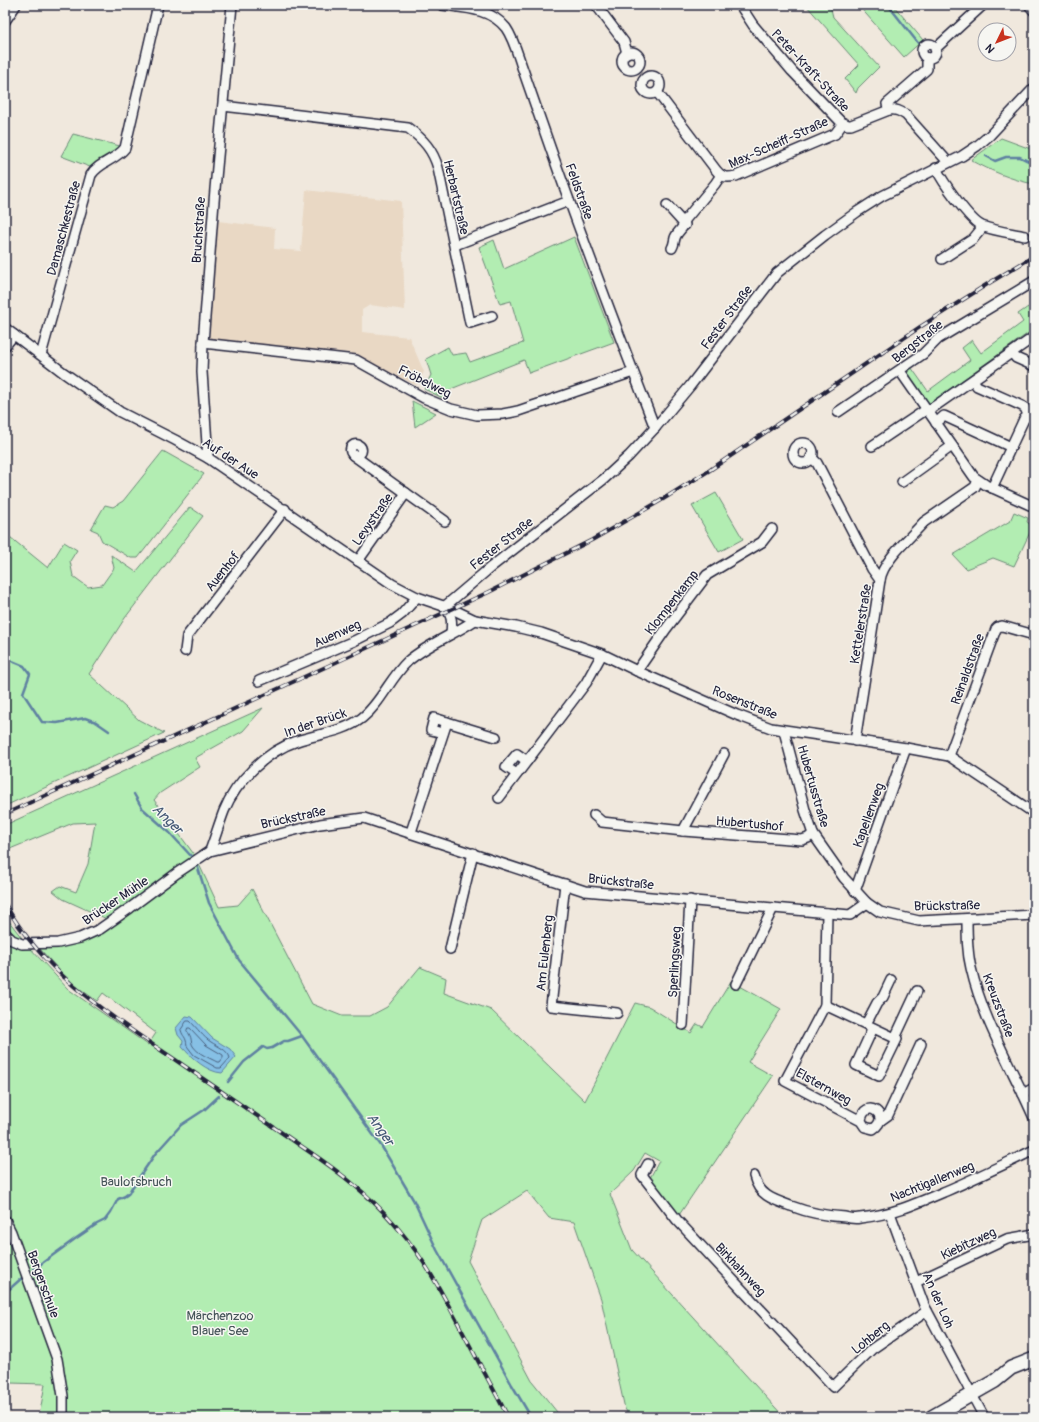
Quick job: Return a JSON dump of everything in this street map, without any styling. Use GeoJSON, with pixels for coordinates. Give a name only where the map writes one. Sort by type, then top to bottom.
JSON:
{"type":"FeatureCollection","features":[{"type":"Feature","properties":{"kind":"main road"},"geometry":{"type":"LineString","coordinates":[[932,1417],[995,1381],[1012,1368],[1034,1359]]}},
{"type":"Feature","properties":{"kind":"main road"},"geometry":{"type":"LineString","coordinates":[[995,1381],[1015,1376],[1034,1368]]}},
{"type":"Feature","properties":{"kind":"street"},"geometry":{"type":"LineString","coordinates":[[5,21],[16,5]]}},
{"type":"Feature","properties":{"kind":"street","name":"Damaschkestraße"},"geometry":{"type":"LineString","coordinates":[[41,355],[91,175],[99,167],[116,157],[125,148],[158,5]]}},
{"type":"Feature","properties":{"kind":"street","name":"Bruchstraße"},"geometry":{"type":"LineString","coordinates":[[208,458],[202,372],[203,344],[214,196],[232,5]]}},
{"type":"Feature","properties":{"kind":"street","name":"Feldstraße"},"geometry":{"type":"LineString","coordinates":[[442,5],[477,10],[487,13],[498,20],[506,28],[513,42],[569,201],[655,428]]}},
{"type":"Feature","properties":{"kind":"street"},"geometry":{"type":"LineString","coordinates":[[596,5],[624,42],[627,53]]}},
{"type":"Feature","properties":{"kind":"street","name":"Peter-Kraft-Straße"},"geometry":{"type":"LineString","coordinates":[[740,5],[753,25],[792,71],[843,123],[851,125],[889,110]]}},
{"type":"Feature","properties":{"kind":"street"},"geometry":{"type":"LineString","coordinates":[[948,162],[906,115],[895,109],[889,110],[887,104],[927,69],[927,58],[923,54],[923,48],[929,44],[935,49],[983,5]]}},
{"type":"Feature","properties":{"kind":"street"},"geometry":{"type":"LineString","coordinates":[[1029,5],[1034,11]]}},
{"type":"Feature","properties":{"kind":"street"},"geometry":{"type":"LineString","coordinates":[[633,52],[638,56],[642,72],[628,70],[624,67],[623,58],[627,53],[633,52]]}},
{"type":"Feature","properties":{"kind":"street","name":"Max-Scheiff-Straße"},"geometry":{"type":"LineString","coordinates":[[642,72],[653,76],[658,80],[660,86],[657,92],[651,94],[644,91],[642,85],[644,79],[642,72]]}},
{"type":"Feature","properties":{"kind":"street","name":"Fester Straße"},"geometry":{"type":"LineString","coordinates":[[444,607],[461,591],[604,479],[629,456],[655,428],[690,386],[777,272],[825,235],[882,196],[962,156],[990,135],[1034,88]]}},
{"type":"Feature","properties":{"kind":"street","name":"Max-Scheiff-Straße"},"geometry":{"type":"LineString","coordinates":[[657,92],[712,165],[721,175],[727,178],[736,176],[834,134],[843,123]]}},
{"type":"Feature","properties":{"kind":"street","name":"Herbartstraße"},"geometry":{"type":"LineString","coordinates":[[223,106],[408,128],[425,142],[435,159],[455,245],[470,323],[492,316]]}},
{"type":"Feature","properties":{"kind":"street"},"geometry":{"type":"LineString","coordinates":[[936,168],[943,181],[975,221],[983,227],[1025,236]]}},
{"type":"Feature","properties":{"kind":"street","name":"Max-Scheiff-Straße"},"geometry":{"type":"LineString","coordinates":[[672,248],[675,243],[675,238],[685,225],[685,220],[721,175]]}},
{"type":"Feature","properties":{"kind":"street"},"geometry":{"type":"LineString","coordinates":[[455,245],[569,201]]}},
{"type":"Feature","properties":{"kind":"street"},"geometry":{"type":"LineString","coordinates":[[667,205],[685,225]]}},
{"type":"Feature","properties":{"kind":"street"},"geometry":{"type":"LineString","coordinates":[[942,259],[973,240],[983,227]]}},
{"type":"Feature","properties":{"kind":"street","name":"Bergstraße"},"geometry":{"type":"LineString","coordinates":[[838,412],[900,371],[923,354],[938,339],[1034,281]]}},
{"type":"Feature","properties":{"kind":"street","name":"Auf der Aue"},"geometry":{"type":"LineString","coordinates":[[5,328],[120,412],[208,458],[285,509],[392,584],[417,597],[444,607]]}},
{"type":"Feature","properties":{"kind":"street"},"geometry":{"type":"LineString","coordinates":[[5,346],[14,335]]}},
{"type":"Feature","properties":{"kind":"street"},"geometry":{"type":"LineString","coordinates":[[872,446],[973,380],[1034,337]]}},
{"type":"Feature","properties":{"kind":"street","name":"Fröbelweg"},"geometry":{"type":"LineString","coordinates":[[203,344],[356,360],[430,401],[451,409],[477,415],[518,412],[633,372]]}},
{"type":"Feature","properties":{"kind":"street"},"geometry":{"type":"LineString","coordinates":[[1012,353],[1016,358],[1034,366]]}},
{"type":"Feature","properties":{"kind":"street"},"geometry":{"type":"LineString","coordinates":[[900,371],[971,473],[978,480],[992,488],[1032,506]]}},
{"type":"Feature","properties":{"kind":"street"},"geometry":{"type":"LineString","coordinates":[[973,380],[977,386],[1022,406],[1031,415],[1024,419],[992,488]]}},
{"type":"Feature","properties":{"kind":"street"},"geometry":{"type":"LineString","coordinates":[[936,423],[944,416],[1011,447]]}},
{"type":"Feature","properties":{"kind":"street"},"geometry":{"type":"LineString","coordinates":[[902,482],[952,446]]}},
{"type":"Feature","properties":{"kind":"street","name":"Levystraße"},"geometry":{"type":"LineString","coordinates":[[353,455],[445,521]]}},
{"type":"Feature","properties":{"kind":"street","name":"Kettelerstraße"},"geometry":{"type":"LineString","coordinates":[[811,457],[817,463],[872,569],[880,580],[855,741]]}},
{"type":"Feature","properties":{"kind":"street"},"geometry":{"type":"LineString","coordinates":[[880,580],[881,575],[892,557],[924,522],[975,487],[978,480]]}},
{"type":"Feature","properties":{"kind":"street","name":"Levystraße"},"geometry":{"type":"LineString","coordinates":[[358,560],[406,493]]}},
{"type":"Feature","properties":{"kind":"street","name":"Auenhof"},"geometry":{"type":"LineString","coordinates":[[185,651],[187,636],[285,509]]}},
{"type":"Feature","properties":{"kind":"street","name":"Klompenkamp"},"geometry":{"type":"LineString","coordinates":[[637,671],[666,629],[707,575],[762,542],[772,529]]}},
{"type":"Feature","properties":{"kind":"street"},"geometry":{"type":"LineString","coordinates":[[461,591],[459,599],[460,606],[466,616]]}},
{"type":"Feature","properties":{"kind":"street","name":"Auenweg"},"geometry":{"type":"LineString","coordinates":[[259,681],[354,641],[390,623],[402,614],[417,597]]}},
{"type":"Feature","properties":{"kind":"street"},"geometry":{"type":"LineString","coordinates":[[444,607],[451,615],[451,634]]}},
{"type":"Feature","properties":{"kind":"street","name":"Rosenstraße"},"geometry":{"type":"LineString","coordinates":[[444,607],[475,620],[535,632],[602,654],[737,715],[771,728],[906,748],[949,756],[1034,813]]}},
{"type":"Feature","properties":{"kind":"street","name":"In der Brück"},"geometry":{"type":"LineString","coordinates":[[210,851],[224,810],[231,796],[238,786],[258,765],[270,755],[286,746],[350,726],[363,717],[377,702],[387,686],[407,662],[420,652],[475,620]]}},
{"type":"Feature","properties":{"kind":"street","name":"Reinaldstraße"},"geometry":{"type":"LineString","coordinates":[[949,756],[996,629],[1002,626],[1034,635]]}},
{"type":"Feature","properties":{"kind":"street"},"geometry":{"type":"LineString","coordinates":[[499,798],[517,774],[506,767],[517,754],[527,761],[586,683],[602,654]]}},
{"type":"Feature","properties":{"kind":"street"},"geometry":{"type":"LineString","coordinates":[[443,733],[431,730],[434,718],[496,737]]}},
{"type":"Feature","properties":{"kind":"street"},"geometry":{"type":"LineString","coordinates":[[411,832],[447,722]]}},
{"type":"Feature","properties":{"kind":"street","name":"Hubertusstraße"},"geometry":{"type":"LineString","coordinates":[[784,731],[813,834],[837,869],[867,903]]}},
{"type":"Feature","properties":{"kind":"street","name":"Kapellenweg"},"geometry":{"type":"LineString","coordinates":[[855,891],[906,748]]}},
{"type":"Feature","properties":{"kind":"street"},"geometry":{"type":"LineString","coordinates":[[683,831],[724,754]]}},
{"type":"Feature","properties":{"kind":"street","name":"Hubertushof"},"geometry":{"type":"LineString","coordinates":[[594,815],[602,822],[683,831],[802,840],[813,834]]}},
{"type":"Feature","properties":{"kind":"street","name":"Brückstraße"},"geometry":{"type":"LineString","coordinates":[[210,851],[320,824],[364,818],[411,832],[585,891],[850,915],[867,903],[880,912],[919,921],[1034,915]]}},
{"type":"Feature","properties":{"kind":"street","name":"Brücker Mühle"},"geometry":{"type":"LineString","coordinates":[[5,933],[12,940],[22,944],[58,943],[80,938],[100,929],[210,851]]}},
{"type":"Feature","properties":{"kind":"street"},"geometry":{"type":"LineString","coordinates":[[450,949],[473,853]]}},
{"type":"Feature","properties":{"kind":"street","name":"Am Eulenberg"},"geometry":{"type":"LineString","coordinates":[[565,884],[551,1006],[617,1013]]}},
{"type":"Feature","properties":{"kind":"street","name":"Sperlingsweg"},"geometry":{"type":"LineString","coordinates":[[684,1025],[690,900]]}},
{"type":"Feature","properties":{"kind":"street"},"geometry":{"type":"LineString","coordinates":[[736,984],[773,908]]}},
{"type":"Feature","properties":{"kind":"street","name":"Elsternweg"},"geometry":{"type":"LineString","coordinates":[[827,913],[825,1005],[785,1081],[860,1121],[865,1127],[873,1128],[888,1115],[921,1044]]}},
{"type":"Feature","properties":{"kind":"street","name":"Kreuzstraße"},"geometry":{"type":"LineString","coordinates":[[967,919],[969,957],[980,999],[1034,1118]]}},
{"type":"Feature","properties":{"kind":"street"},"geometry":{"type":"LineString","coordinates":[[891,980],[883,996],[877,1003],[856,1065],[879,1076],[897,1039],[895,1038],[917,991]]}},
{"type":"Feature","properties":{"kind":"street"},"geometry":{"type":"LineString","coordinates":[[825,1005],[895,1038]]}},
{"type":"Feature","properties":{"kind":"street"},"geometry":{"type":"LineString","coordinates":[[1024,1094],[1034,1088]]}},
{"type":"Feature","properties":{"kind":"street","name":"Elsternweg"},"geometry":{"type":"LineString","coordinates":[[860,1121],[862,1114],[866,1109],[877,1111],[881,1120]]}},
{"type":"Feature","properties":{"kind":"street","name":"Nachtigallenweg"},"geometry":{"type":"LineString","coordinates":[[754,1176],[756,1184],[767,1196],[807,1212],[819,1215],[858,1218],[890,1212],[914,1205],[990,1172],[1034,1150]]}},
{"type":"Feature","properties":{"kind":"street","name":"Birkhahnweg"},"geometry":{"type":"LineString","coordinates":[[648,1164],[642,1176],[677,1220],[833,1387]]}},
{"type":"Feature","properties":{"kind":"street","name":"An der Loh"},"geometry":{"type":"LineString","coordinates":[[890,1212],[927,1310],[984,1417]]}},
{"type":"Feature","properties":{"kind":"street","name":"Bergerschule"},"geometry":{"type":"LineString","coordinates":[[5,1220],[11,1232],[58,1359],[63,1396],[63,1417]]}},
{"type":"Feature","properties":{"kind":"street","name":"Kiebitzweg"},"geometry":{"type":"LineString","coordinates":[[916,1282],[1007,1239],[1034,1234]]}},
{"type":"Feature","properties":{"kind":"street","name":"Lohberg"},"geometry":{"type":"LineString","coordinates":[[833,1387],[872,1349],[927,1310]]}},
{"type":"Feature","properties":{"kind":"shaded area"},"geometry":{"type":"Polygon","coordinates":[[[306,190],[401,201],[405,310],[370,305],[362,310],[362,332],[409,337],[424,372],[416,385],[350,353],[209,340],[218,221],[275,228],[274,249],[301,251],[306,190]]]}},
{"type":"Feature","properties":{"kind":"green space"},"geometry":{"type":"Polygon","coordinates":[[[806,5],[830,5],[833,17],[879,67],[858,88],[856,93],[845,79],[859,65],[806,5]]]}},
{"type":"Feature","properties":{"kind":"green space"},"geometry":{"type":"Polygon","coordinates":[[[858,5],[893,5],[923,40],[904,57],[858,5]]]}},
{"type":"Feature","properties":{"kind":"green space"},"geometry":{"type":"Polygon","coordinates":[[[73,134],[120,146],[116,152],[90,167],[61,156],[73,134]]]}},
{"type":"Feature","properties":{"kind":"green space"},"geometry":{"type":"Polygon","coordinates":[[[1001,138],[1028,148],[1034,148],[1034,184],[1002,175],[971,160],[1001,138]]]}},
{"type":"Feature","properties":{"kind":"green space"},"geometry":{"type":"Polygon","coordinates":[[[574,237],[614,342],[529,373],[524,360],[451,389],[445,399],[424,389],[431,375],[426,359],[448,347],[452,355],[466,353],[470,362],[523,343],[511,301],[500,304],[479,247],[494,240],[504,269],[574,237]]]}},
{"type":"Feature","properties":{"kind":"green space"},"geometry":{"type":"Polygon","coordinates":[[[1028,307],[1034,315],[1034,329],[929,404],[908,373],[911,367],[928,391],[970,360],[962,348],[972,340],[981,353],[1023,322],[1018,314],[1028,307]]]}},
{"type":"Feature","properties":{"kind":"green space"},"geometry":{"type":"Polygon","coordinates":[[[412,401],[436,413],[415,427],[412,401]]]}},
{"type":"Feature","properties":{"kind":"green space"},"geometry":{"type":"Polygon","coordinates":[[[163,451],[204,474],[138,558],[131,558],[102,541],[98,532],[91,529],[105,505],[113,507],[123,501],[163,451]]]}},
{"type":"Feature","properties":{"kind":"green space"},"geometry":{"type":"Polygon","coordinates":[[[716,493],[743,539],[719,552],[692,506],[716,493]]]}},
{"type":"Feature","properties":{"kind":"green space"},"geometry":{"type":"Polygon","coordinates":[[[190,507],[203,516],[125,618],[89,674],[139,720],[164,733],[5,806],[5,533],[48,568],[64,542],[77,550],[70,561],[73,576],[88,587],[102,585],[114,568],[111,555],[136,572],[190,507]]]}},
{"type":"Feature","properties":{"kind":"green space"},"geometry":{"type":"Polygon","coordinates":[[[1014,512],[1028,518],[1027,522],[1033,526],[1014,566],[993,558],[966,569],[953,555],[1010,521],[1014,512]]]}},
{"type":"Feature","properties":{"kind":"green space"},"geometry":{"type":"Polygon","coordinates":[[[263,708],[243,731],[195,758],[200,767],[160,793],[154,800],[196,857],[109,920],[63,899],[53,891],[60,886],[76,892],[88,864],[95,822],[73,823],[5,851],[5,825],[263,708]]]}},
{"type":"Feature","properties":{"kind":"green space"},"geometry":{"type":"Polygon","coordinates":[[[197,860],[219,907],[238,905],[252,889],[312,1004],[342,1016],[370,1016],[387,1007],[420,967],[446,978],[444,993],[491,1010],[585,1101],[635,1003],[650,1007],[691,1033],[697,1024],[703,1027],[731,981],[781,1009],[748,1062],[773,1076],[679,1215],[650,1178],[659,1161],[645,1153],[634,1171],[610,1194],[632,1250],[784,1417],[631,1417],[625,1409],[601,1299],[574,1222],[549,1218],[527,1191],[482,1220],[468,1261],[532,1381],[561,1417],[39,1417],[45,1384],[10,1383],[9,1396],[5,1398],[5,936],[30,948],[68,989],[148,1045],[156,1033],[103,993],[97,1001],[69,981],[40,949],[82,941],[197,860]]]}},
{"type":"Feature","properties":{"kind":"green space"},"geometry":{"type":"Polygon","coordinates":[[[5,916],[25,942],[22,943],[5,930],[5,916]]]}},
{"type":"Feature","properties":{"kind":"water"},"geometry":{"type":"Polygon","coordinates":[[[186,1016],[192,1017],[212,1038],[230,1049],[236,1057],[222,1073],[205,1067],[195,1060],[182,1047],[183,1041],[178,1035],[176,1028],[186,1016]]]}},
{"type":"Feature","properties":{"kind":"waterway"},"geometry":{"type":"LineString","coordinates":[[888,5],[918,43]]}},
{"type":"Feature","properties":{"kind":"waterway"},"geometry":{"type":"LineString","coordinates":[[986,156],[995,161],[1006,157],[1020,157],[1034,164]]}},
{"type":"Feature","properties":{"kind":"waterway","name":"Anger"},"geometry":{"type":"LineString","coordinates":[[5,618],[5,631]]}},
{"type":"Feature","properties":{"kind":"waterway","name":"Anger"},"geometry":{"type":"LineString","coordinates":[[5,658],[24,666],[30,674],[23,693],[42,722],[57,723],[85,718],[96,722],[109,731]]}},
{"type":"Feature","properties":{"kind":"waterway","name":"Anger"},"geometry":{"type":"LineString","coordinates":[[134,794],[142,808],[169,832],[191,856]]}},
{"type":"Feature","properties":{"kind":"waterway","name":"Anger"},"geometry":{"type":"LineString","coordinates":[[197,865],[209,903],[239,960],[302,1036],[382,1147],[414,1201],[437,1250],[531,1417]]}},
{"type":"Feature","properties":{"kind":"waterway"},"geometry":{"type":"LineString","coordinates":[[228,1082],[244,1062],[263,1047],[267,1049],[272,1048],[284,1041],[302,1036]]}},
{"type":"Feature","properties":{"kind":"waterway"},"geometry":{"type":"LineString","coordinates":[[34,1269],[75,1239],[105,1220],[118,1199],[129,1193],[155,1154],[181,1125],[204,1110],[219,1096]]}},
{"type":"Feature","properties":{"kind":"waterway"},"geometry":{"type":"LineString","coordinates":[[5,1293],[23,1277]]}},
{"type":"Feature","properties":{"kind":"railway"},"geometry":{"type":"LineString","coordinates":[[5,814],[489,592],[592,540],[710,470],[920,327],[1034,256]]}},
{"type":"Feature","properties":{"kind":"railway"},"geometry":{"type":"LineString","coordinates":[[5,904],[21,930],[40,953],[82,993],[104,1011],[331,1167],[363,1192],[383,1211],[410,1243],[433,1277],[508,1417]]}},
{"type":"Feature","properties":{"kind":"park label","name":"Baulofsbruch"},"geometry":{"type":"Point","coordinates":[136,1181]}},
{"type":"Feature","properties":{"kind":"park label","name":"Märchenzoo Blauer See"},"geometry":{"type":"Point","coordinates":[220,1322]}}]}
